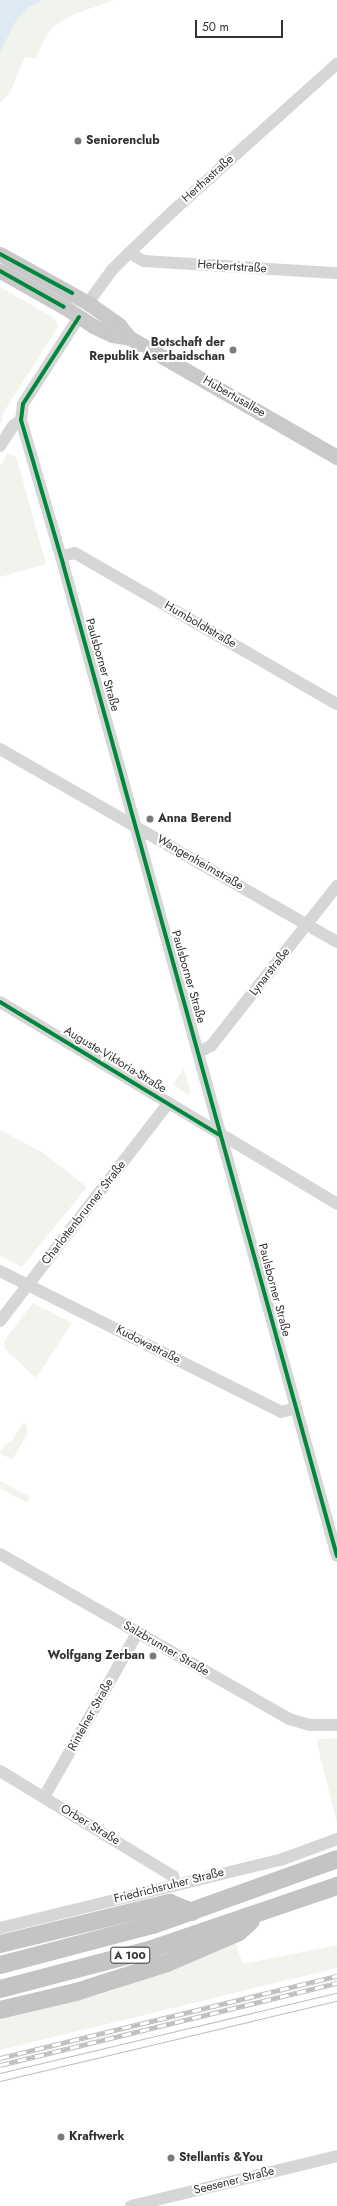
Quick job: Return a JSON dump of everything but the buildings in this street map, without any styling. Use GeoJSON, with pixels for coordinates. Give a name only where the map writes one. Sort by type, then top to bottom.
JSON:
{"type":"FeatureCollection","features":[{"type":"Feature","properties":{"kind":"highway","name":"A 100"},"geometry":{"type":"LineString","coordinates":[[0,1965],[153,1925],[337,1859]]}},
{"type":"Feature","properties":{"kind":"highway","name":"A 100"},"geometry":{"type":"LineString","coordinates":[[0,1989],[149,1950],[337,1886]]}},
{"type":"Feature","properties":{"kind":"highway"},"geometry":{"type":"LineString","coordinates":[[0,1944],[170,1903],[192,1912]]}},
{"type":"Feature","properties":{"kind":"highway"},"geometry":{"type":"LineString","coordinates":[[0,2010],[83,1990],[166,1963],[239,1932],[258,1914]]}},
{"type":"Feature","properties":{"kind":"main road","name":"Hubertusallee"},"geometry":{"type":"LineString","coordinates":[[0,254],[88,303],[119,325],[130,338],[337,457]]}},
{"type":"Feature","properties":{"kind":"main road","name":"Hubertusallee"},"geometry":{"type":"LineString","coordinates":[[0,271],[112,335],[130,338]]}},
{"type":"Feature","properties":{"kind":"main road"},"geometry":{"type":"LineString","coordinates":[[80,317],[88,303]]}},
{"type":"Feature","properties":{"kind":"street","name":"Herthastraße"},"geometry":{"type":"LineString","coordinates":[[88,303],[112,270],[129,253],[180,205],[337,64]]}},
{"type":"Feature","properties":{"kind":"street","name":"Herbertstraße"},"geometry":{"type":"LineString","coordinates":[[129,253],[144,261],[337,273]]}},
{"type":"Feature","properties":{"kind":"street","name":"Paulsborner Straße"},"geometry":{"type":"LineString","coordinates":[[80,317],[23,404],[21,420],[61,556],[337,1556]]}},
{"type":"Feature","properties":{"kind":"street"},"geometry":{"type":"LineString","coordinates":[[0,446],[13,426],[21,420]]}},
{"type":"Feature","properties":{"kind":"street","name":"Humboldtstraße"},"geometry":{"type":"LineString","coordinates":[[61,556],[75,553],[337,704]]}},
{"type":"Feature","properties":{"kind":"street","name":"Wangenheimstraße"},"geometry":{"type":"LineString","coordinates":[[0,750],[337,942]]}},
{"type":"Feature","properties":{"kind":"street","name":"Lynarstraße"},"geometry":{"type":"LineString","coordinates":[[198,1052],[211,1046],[337,886]]}},
{"type":"Feature","properties":{"kind":"street","name":"Auguste-Viktoria-Straße"},"geometry":{"type":"LineString","coordinates":[[0,1002],[337,1204]]}},
{"type":"Feature","properties":{"kind":"street","name":"Charlottenbrunner Straße"},"geometry":{"type":"LineString","coordinates":[[0,1321],[168,1104]]}},
{"type":"Feature","properties":{"kind":"street","name":"Kudowastraße"},"geometry":{"type":"LineString","coordinates":[[0,1271],[281,1412],[296,1408]]}},
{"type":"Feature","properties":{"kind":"street","name":"Salzbrunner Straße"},"geometry":{"type":"LineString","coordinates":[[0,1554],[289,1719],[310,1725],[337,1725]]}},
{"type":"Feature","properties":{"kind":"street","name":"Rintelner Straße"},"geometry":{"type":"LineString","coordinates":[[44,1798],[137,1633]]}},
{"type":"Feature","properties":{"kind":"street","name":"Orber Straße"},"geometry":{"type":"LineString","coordinates":[[0,1771],[173,1876],[175,1884]]}},
{"type":"Feature","properties":{"kind":"street","name":"Friedrichsruher Straße"},"geometry":{"type":"LineString","coordinates":[[0,1928],[175,1884],[283,1859],[337,1839]]}},
{"type":"Feature","properties":{"kind":"street","name":"Seesener Straße"},"geometry":{"type":"LineString","coordinates":[[131,2206],[337,2156]]}},
{"type":"Feature","properties":{"kind":"shaded area"},"geometry":{"type":"Polygon","coordinates":[[[0,0],[42,0],[28,8],[16,21],[0,52],[0,0]]]}},
{"type":"Feature","properties":{"kind":"shaded area"},"geometry":{"type":"Polygon","coordinates":[[[42,0],[114,0],[72,15],[53,27],[46,36],[35,59],[25,57],[10,92],[0,103],[0,52],[5,38],[16,21],[28,8],[42,0]]]}},
{"type":"Feature","properties":{"kind":"shaded area"},"geometry":{"type":"Polygon","coordinates":[[[0,287],[56,319],[58,327],[3,413],[0,427],[0,287]]]}},
{"type":"Feature","properties":{"kind":"shaded area"},"geometry":{"type":"Polygon","coordinates":[[[7,454],[16,456],[46,564],[0,577],[0,466],[7,454]]]}},
{"type":"Feature","properties":{"kind":"shaded area"},"geometry":{"type":"Polygon","coordinates":[[[184,1069],[191,1091],[188,1095],[173,1084],[184,1069]]]}},
{"type":"Feature","properties":{"kind":"shaded area"},"geometry":{"type":"Polygon","coordinates":[[[0,1130],[42,1152],[87,1187],[22,1267],[0,1256],[0,1130]]]}},
{"type":"Feature","properties":{"kind":"shaded area"},"geometry":{"type":"Polygon","coordinates":[[[33,1303],[72,1323],[36,1378],[5,1349],[4,1341],[33,1303]]]}},
{"type":"Feature","properties":{"kind":"shaded area"},"geometry":{"type":"Polygon","coordinates":[[[24,1422],[28,1433],[12,1460],[0,1453],[5,1444],[11,1442],[24,1422]]]}},
{"type":"Feature","properties":{"kind":"shaded area"},"geometry":{"type":"Polygon","coordinates":[[[0,1481],[30,1497],[27,1503],[0,1488],[0,1481]]]}},
{"type":"Feature","properties":{"kind":"shaded area"},"geometry":{"type":"Polygon","coordinates":[[[337,1738],[337,1823],[317,1744],[319,1739],[337,1738]]]}},
{"type":"Feature","properties":{"kind":"shaded area"},"geometry":{"type":"Polygon","coordinates":[[[235,1943],[243,1964],[337,1945],[337,1968],[0,2050],[0,2020],[106,1993],[235,1943]]]}},
{"type":"Feature","properties":{"kind":"tram line"},"geometry":{"type":"LineString","coordinates":[[0,2073],[337,1993]]}},
{"type":"Feature","properties":{"kind":"tram line"},"geometry":{"type":"LineString","coordinates":[[0,2081],[337,2001]]}},
{"type":"Feature","properties":{"kind":"railway"},"geometry":{"type":"LineString","coordinates":[[0,2058],[337,1976]]}},
{"type":"Feature","properties":{"kind":"railway"},"geometry":{"type":"LineString","coordinates":[[0,2065],[337,1983]]}},
{"type":"Feature","properties":{"kind":"cycle path"},"geometry":{"type":"LineString","coordinates":[[0,254],[72,293]]}},
{"type":"Feature","properties":{"kind":"cycle path"},"geometry":{"type":"LineString","coordinates":[[0,271],[64,307]]}},
{"type":"Feature","properties":{"kind":"cycle path"},"geometry":{"type":"LineString","coordinates":[[79,317],[23,404],[21,420],[63,564],[337,1556]]}},
{"type":"Feature","properties":{"kind":"cycle path"},"geometry":{"type":"LineString","coordinates":[[0,1002],[220,1135]]}},
{"type":"Feature","properties":{"kind":"place","name":"Seniorenclub"},"geometry":{"type":"Point","coordinates":[78,141]}},
{"type":"Feature","properties":{"kind":"place","name":"Botschaft der Republik Aserbaidschan"},"geometry":{"type":"Point","coordinates":[233,350]}},
{"type":"Feature","properties":{"kind":"place","name":"Anna Berend"},"geometry":{"type":"Point","coordinates":[150,819]}},
{"type":"Feature","properties":{"kind":"place","name":"Wolfgang Zerban"},"geometry":{"type":"Point","coordinates":[153,1656]}},
{"type":"Feature","properties":{"kind":"place","name":"Kraftwerk"},"geometry":{"type":"Point","coordinates":[61,2137]}},
{"type":"Feature","properties":{"kind":"place","name":"Stellantis &You"},"geometry":{"type":"Point","coordinates":[171,2158]}}]}
